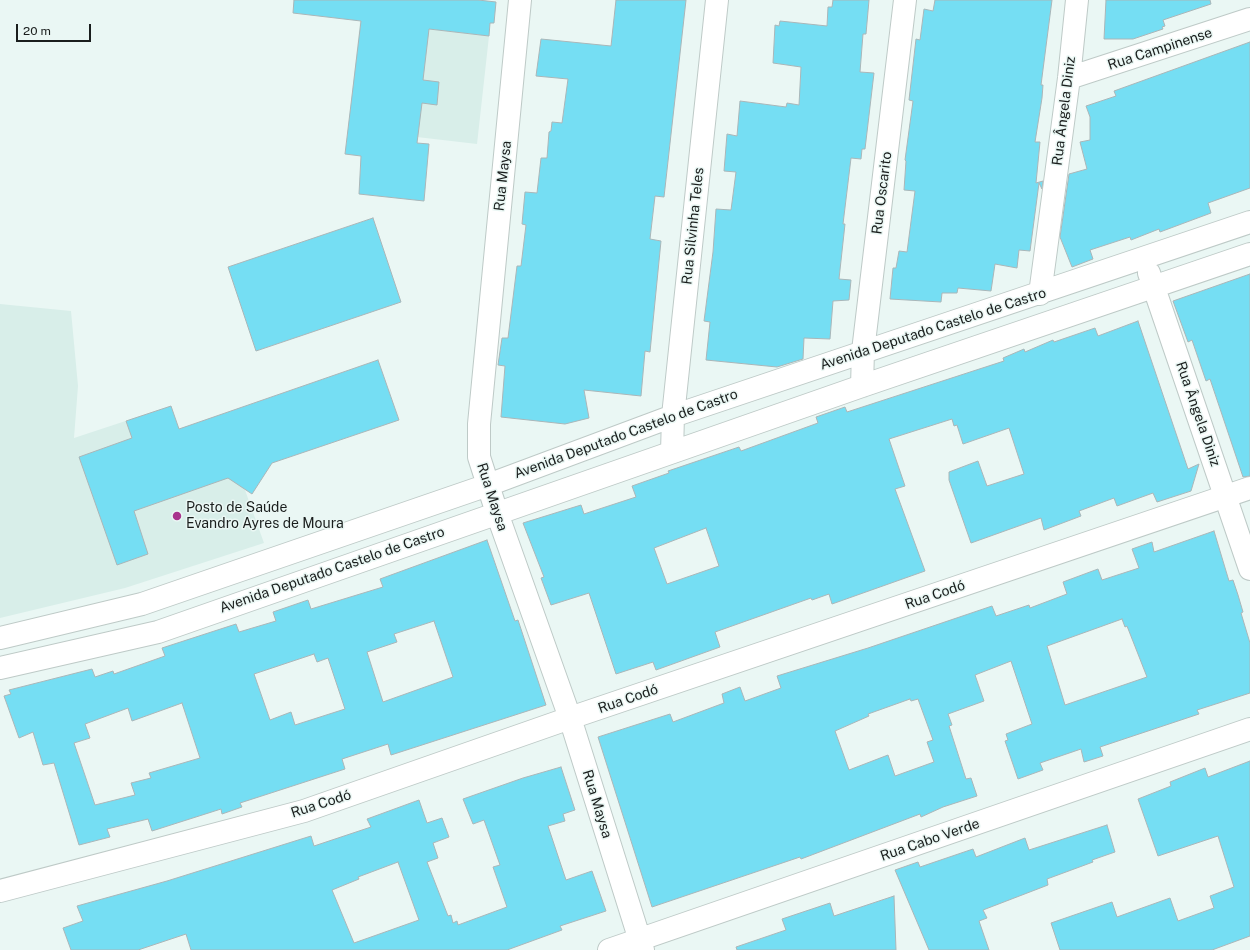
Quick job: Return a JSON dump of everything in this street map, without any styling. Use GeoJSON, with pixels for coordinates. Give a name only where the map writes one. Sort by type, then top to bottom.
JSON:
{"type":"FeatureCollection","features":[{"type":"Feature","properties":{"kind":"street","name":"Rua Maysa"},"geometry":{"type":"LineString","coordinates":[[520,0],[479,424],[479,457],[497,513],[570,718],[641,945]]}},
{"type":"Feature","properties":{"kind":"street","name":"Rua Silvinha Teles"},"geometry":{"type":"LineString","coordinates":[[672,452],[673,416],[717,0]]}},
{"type":"Feature","properties":{"kind":"street","name":"Rua Oscarito"},"geometry":{"type":"LineString","coordinates":[[862,386],[863,351],[905,0]]}},
{"type":"Feature","properties":{"kind":"street","name":"Rua Ângela Diniz"},"geometry":{"type":"LineString","coordinates":[[1040,294],[1070,78],[1077,0]]}},
{"type":"Feature","properties":{"kind":"street","name":"Rua Campinense"},"geometry":{"type":"LineString","coordinates":[[1070,78],[1250,19]]}},
{"type":"Feature","properties":{"kind":"street","name":"Avenida Deputado Castelo de Castro"},"geometry":{"type":"LineString","coordinates":[[0,638],[142,604],[488,484],[673,416],[863,351],[1040,294],[1250,222]]}},
{"type":"Feature","properties":{"kind":"street","name":"Avenida Deputado Castelo de Castro"},"geometry":{"type":"LineString","coordinates":[[0,668],[158,632],[862,386],[1250,254]]}},
{"type":"Feature","properties":{"kind":"street","name":"Rua Ângela Diniz"},"geometry":{"type":"LineString","coordinates":[[1144,258],[1250,569]]}},
{"type":"Feature","properties":{"kind":"street","name":"Rua Codó"},"geometry":{"type":"LineString","coordinates":[[0,891],[304,811],[570,718],[1250,488]]}},
{"type":"Feature","properties":{"kind":"street"},"geometry":{"type":"LineString","coordinates":[[341,535],[352,563]]}},
{"type":"Feature","properties":{"kind":"street","name":"Rua Cabo Verde"},"geometry":{"type":"LineString","coordinates":[[609,950],[641,945],[1250,729]]}},
{"type":"Feature","properties":{"kind":"shaded area"},"geometry":{"type":"Polygon","coordinates":[[[360,21],[489,36],[477,144],[348,129],[360,21]]]}},
{"type":"Feature","properties":{"kind":"shaded area"},"geometry":{"type":"Polygon","coordinates":[[[0,304],[71,311],[78,386],[74,438],[171,406],[179,429],[222,414],[242,474],[243,488],[264,543],[125,588],[0,618],[0,304]]]}},
{"type":"Feature","properties":{"kind":"building"},"geometry":{"type":"Polygon","coordinates":[[[294,0],[478,0],[496,2],[494,23],[490,23],[489,36],[429,29],[423,80],[439,82],[437,105],[422,103],[417,143],[429,144],[424,201],[359,194],[361,156],[345,154],[361,21],[293,13],[294,0]]]}},
{"type":"Feature","properties":{"kind":"building"},"geometry":{"type":"Polygon","coordinates":[[[616,0],[686,0],[664,197],[655,196],[650,239],[661,241],[650,352],[645,351],[641,396],[584,390],[589,418],[565,424],[501,417],[505,366],[498,365],[502,338],[508,338],[517,266],[521,266],[526,225],[522,224],[525,192],[537,193],[541,158],[547,158],[549,132],[551,131],[552,122],[562,123],[568,79],[536,76],[541,39],[611,46],[616,0]]]}},
{"type":"Feature","properties":{"kind":"building"},"geometry":{"type":"Polygon","coordinates":[[[833,0],[869,0],[866,34],[863,34],[860,72],[874,73],[865,149],[862,149],[861,159],[851,158],[843,224],[845,224],[839,279],[851,280],[849,300],[833,301],[830,339],[804,338],[803,359],[777,367],[706,360],[710,322],[704,321],[713,252],[716,209],[731,210],[736,172],[724,171],[727,134],[737,136],[740,101],[786,107],[787,103],[799,105],[801,67],[773,63],[775,25],[779,26],[780,21],[827,26],[828,7],[832,7],[833,0]]]}},
{"type":"Feature","properties":{"kind":"building"},"geometry":{"type":"Polygon","coordinates":[[[935,0],[1052,0],[1041,85],[1043,85],[1042,98],[1035,142],[1040,142],[1036,183],[1043,181],[1042,189],[1039,183],[1030,251],[1019,250],[1017,268],[995,264],[991,291],[958,288],[957,293],[942,293],[941,302],[890,299],[893,268],[896,268],[899,251],[907,252],[915,191],[904,190],[905,160],[913,101],[909,100],[916,39],[920,40],[924,9],[933,11],[935,0]]]}},
{"type":"Feature","properties":{"kind":"building"},"geometry":{"type":"Polygon","coordinates":[[[1106,0],[1210,0],[1211,4],[1163,20],[1165,26],[1162,27],[1163,29],[1133,39],[1104,39],[1106,0]]]}},
{"type":"Feature","properties":{"kind":"building"},"geometry":{"type":"Polygon","coordinates":[[[1250,42],[1250,188],[1208,203],[1211,213],[1160,232],[1159,229],[1131,240],[1130,237],[1090,250],[1093,259],[1072,267],[1060,237],[1069,174],[1087,169],[1080,142],[1090,140],[1090,117],[1086,106],[1116,96],[1114,91],[1250,42]]]}},
{"type":"Feature","properties":{"kind":"building"},"geometry":{"type":"Polygon","coordinates":[[[373,218],[401,302],[256,351],[228,267],[373,218]]]}},
{"type":"Feature","properties":{"kind":"building"},"geometry":{"type":"Polygon","coordinates":[[[1250,274],[1250,476],[1243,477],[1210,379],[1206,381],[1192,340],[1188,342],[1173,301],[1250,274]]]}},
{"type":"Feature","properties":{"kind":"building"},"geometry":{"type":"Polygon","coordinates":[[[1138,321],[1188,469],[1199,464],[1191,491],[1157,502],[1153,493],[1117,506],[1114,498],[1079,511],[1081,516],[1044,530],[1041,518],[971,543],[949,480],[949,472],[978,461],[987,486],[1024,474],[1009,428],[963,444],[957,425],[954,426],[952,419],[889,439],[905,486],[895,489],[925,571],[832,604],[829,594],[812,600],[811,598],[715,632],[720,647],[656,670],[653,662],[616,674],[589,593],[551,605],[541,578],[544,577],[523,523],[581,505],[584,514],[636,497],[632,486],[669,473],[668,471],[739,447],[741,451],[818,423],[816,417],[845,407],[847,412],[1004,361],[1003,358],[1024,349],[1025,352],[1053,340],[1054,342],[1095,328],[1098,336],[1138,321]],[[706,528],[654,548],[667,584],[719,566],[706,528]]]}},
{"type":"Feature","properties":{"kind":"building"},"geometry":{"type":"Polygon","coordinates":[[[378,360],[399,420],[272,463],[252,494],[228,478],[134,511],[148,554],[117,565],[79,457],[132,438],[126,421],[171,406],[179,429],[378,360]]]}},
{"type":"Feature","properties":{"kind":"building"},"geometry":{"type":"Polygon","coordinates":[[[1214,531],[1229,581],[1233,580],[1238,595],[1243,612],[1241,613],[1250,643],[1250,693],[1197,710],[1199,714],[1100,747],[1103,756],[1084,762],[1081,749],[1040,763],[1043,770],[1018,779],[1005,741],[1008,740],[1006,734],[1032,724],[1011,661],[975,675],[984,701],[948,714],[952,725],[949,726],[966,779],[971,778],[977,796],[943,807],[921,817],[920,814],[801,859],[800,857],[652,907],[598,737],[670,714],[673,722],[724,703],[722,694],[740,687],[745,701],[781,688],[777,676],[868,648],[992,606],[996,616],[1029,605],[1030,608],[1067,594],[1063,582],[1098,569],[1102,580],[1139,568],[1132,549],[1152,542],[1154,552],[1214,531]],[[1122,619],[1047,646],[1065,705],[1147,677],[1127,626],[1125,627],[1122,619]],[[910,699],[868,714],[869,716],[835,731],[849,770],[888,755],[895,776],[934,762],[927,742],[933,740],[918,699],[911,701],[910,699]]]}},
{"type":"Feature","properties":{"kind":"building"},"geometry":{"type":"Polygon","coordinates":[[[487,540],[515,621],[518,620],[546,705],[391,755],[388,744],[342,759],[345,769],[240,803],[242,807],[222,814],[221,809],[152,831],[148,819],[107,829],[110,837],[79,845],[54,763],[43,765],[33,732],[19,738],[4,696],[11,694],[9,690],[92,669],[95,677],[113,671],[114,674],[165,656],[162,648],[236,624],[239,632],[276,621],[273,612],[308,600],[311,609],[383,587],[380,579],[487,540]],[[434,621],[394,634],[397,642],[367,652],[383,702],[453,677],[434,621]],[[314,654],[254,674],[270,720],[291,712],[295,725],[345,709],[328,658],[317,662],[314,654]],[[182,703],[132,721],[128,708],[85,724],[90,738],[74,743],[95,805],[135,795],[131,783],[151,778],[149,773],[200,758],[182,703]]]}},
{"type":"Feature","properties":{"kind":"building"},"geometry":{"type":"Polygon","coordinates":[[[1250,761],[1250,936],[1212,950],[1060,950],[1051,923],[1112,902],[1117,917],[1170,898],[1178,921],[1214,908],[1210,896],[1234,887],[1218,836],[1158,856],[1138,799],[1171,786],[1170,782],[1205,768],[1208,777],[1250,761]]]}},
{"type":"Feature","properties":{"kind":"building"},"geometry":{"type":"Polygon","coordinates":[[[561,767],[575,810],[563,814],[565,821],[548,826],[566,880],[592,871],[606,911],[560,926],[562,930],[507,950],[191,950],[186,934],[138,950],[71,950],[63,928],[83,921],[77,906],[167,881],[311,836],[314,846],[371,827],[367,819],[419,800],[427,823],[442,818],[449,837],[433,843],[438,858],[427,862],[448,916],[451,915],[453,923],[457,921],[458,925],[507,907],[493,867],[500,865],[484,820],[473,824],[463,799],[523,778],[561,767]],[[398,862],[358,877],[359,879],[332,890],[354,943],[419,920],[398,862]]]}},
{"type":"Feature","properties":{"kind":"building"},"geometry":{"type":"Polygon","coordinates":[[[1107,825],[1115,852],[1047,879],[1048,885],[983,910],[987,918],[979,921],[989,950],[929,950],[895,870],[918,862],[920,867],[973,849],[976,857],[1025,838],[1029,850],[1107,825]]]}},
{"type":"Feature","properties":{"kind":"building"},"geometry":{"type":"Polygon","coordinates":[[[894,896],[896,950],[737,950],[736,947],[786,930],[782,919],[830,903],[834,916],[894,896]]]}},
{"type":"Feature","properties":{"kind":"place","name":"Posto de Saúde Evandro Ayres de Moura"},"geometry":{"type":"Point","coordinates":[177,516]}}]}
